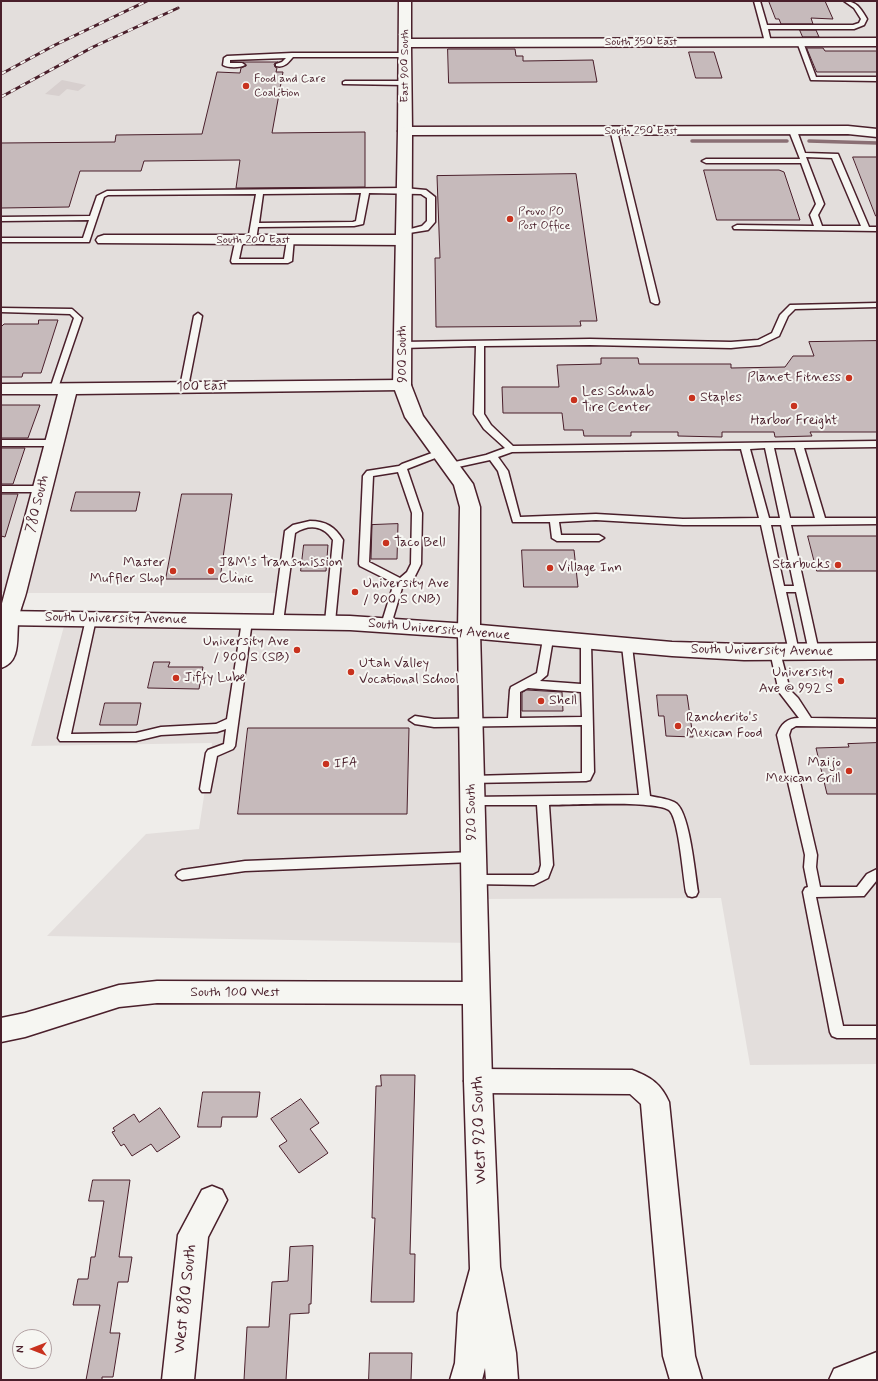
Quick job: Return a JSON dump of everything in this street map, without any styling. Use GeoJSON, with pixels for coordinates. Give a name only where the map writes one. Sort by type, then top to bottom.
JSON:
{"type":"FeatureCollection","features":[{"type":"Feature","properties":{"kind":"main road","name":"East 900 South"},"geometry":{"type":"LineString","coordinates":[[405,1],[405,131]]}},
{"type":"Feature","properties":{"kind":"main road","name":"South 350 East"},"geometry":{"type":"LineString","coordinates":[[405,49],[768,42],[877,42]]}},
{"type":"Feature","properties":{"kind":"main road","name":"South 250 East"},"geometry":{"type":"LineString","coordinates":[[405,131],[793,130],[877,133]]}},
{"type":"Feature","properties":{"kind":"main road","name":"900 South"},"geometry":{"type":"LineString","coordinates":[[405,131],[402,385],[414,417],[463,484],[470,507],[469,631]]}},
{"type":"Feature","properties":{"kind":"main road","name":"South 200 East"},"geometry":{"type":"LineString","coordinates":[[104,240],[248,235],[291,240],[308,232],[403,236]]}},
{"type":"Feature","properties":{"kind":"main road","name":"100 East"},"geometry":{"type":"LineString","coordinates":[[1,389],[402,385]]}},
{"type":"Feature","properties":{"kind":"main road","name":"780 South"},"geometry":{"type":"LineString","coordinates":[[1,660],[5,655],[4,618],[8,594],[42,489],[54,443],[61,389]]}},
{"type":"Feature","properties":{"kind":"main road","name":"South University Avenue"},"geometry":{"type":"LineString","coordinates":[[4,618],[330,622],[469,631],[672,650],[794,652],[877,651]]}},
{"type":"Feature","properties":{"kind":"main road","name":"920 South"},"geometry":{"type":"LineString","coordinates":[[469,631],[475,993]]}},
{"type":"Feature","properties":{"kind":"main road","name":"South 100 West"},"geometry":{"type":"LineString","coordinates":[[1,1030],[25,1025],[119,996],[157,992],[475,993]]}},
{"type":"Feature","properties":{"kind":"main road","name":"West 920 South"},"geometry":{"type":"LineString","coordinates":[[475,993],[485,1267],[500,1353],[502,1380]]}},
{"type":"Feature","properties":{"kind":"main road"},"geometry":{"type":"LineString","coordinates":[[478,1081],[632,1082],[644,1087],[651,1094],[655,1102],[679,1356],[686,1380]]}},
{"type":"Feature","properties":{"kind":"main road","name":"West 880 South"},"geometry":{"type":"LineString","coordinates":[[178,1380],[193,1234],[212,1200]]}},
{"type":"Feature","properties":{"kind":"main road","name":"West 920 South"},"geometry":{"type":"LineString","coordinates":[[466,1380],[471,1363],[473,1312],[485,1267]]}},
{"type":"Feature","properties":{"kind":"main road"},"geometry":{"type":"LineString","coordinates":[[845,1380],[877,1368]]}},
{"type":"Feature","properties":{"kind":"lane"},"geometry":{"type":"LineString","coordinates":[[757,1],[768,42]]}},
{"type":"Feature","properties":{"kind":"lane"},"geometry":{"type":"LineString","coordinates":[[765,27],[854,27],[862,24],[864,18],[856,8],[847,1]]}},
{"type":"Feature","properties":{"kind":"lane"},"geometry":{"type":"LineString","coordinates":[[800,42],[813,79],[877,79]]}},
{"type":"Feature","properties":{"kind":"lane"},"geometry":{"type":"LineString","coordinates":[[242,65],[226,65],[227,58],[405,49]]}},
{"type":"Feature","properties":{"kind":"lane"},"geometry":{"type":"LineString","coordinates":[[278,65],[284,64],[292,55]]}},
{"type":"Feature","properties":{"kind":"lane"},"geometry":{"type":"LineString","coordinates":[[345,84],[405,83]]}},
{"type":"Feature","properties":{"kind":"lane"},"geometry":{"type":"LineString","coordinates":[[793,130],[820,204],[814,215],[819,228]]}},
{"type":"Feature","properties":{"kind":"lane"},"geometry":{"type":"LineString","coordinates":[[613,131],[655,302]]}},
{"type":"Feature","properties":{"kind":"lane"},"geometry":{"type":"LineString","coordinates":[[706,161],[835,156],[866,229]]}},
{"type":"Feature","properties":{"kind":"lane"},"geometry":{"type":"LineString","coordinates":[[86,240],[101,196],[106,193],[365,192],[404,190],[423,192],[431,197],[431,222],[425,228],[403,236]]}},
{"type":"Feature","properties":{"kind":"lane"},"geometry":{"type":"LineString","coordinates":[[260,192],[248,235],[234,261],[288,261],[291,240]]}},
{"type":"Feature","properties":{"kind":"lane"},"geometry":{"type":"LineString","coordinates":[[248,235],[308,232],[358,223],[360,222],[365,192]]}},
{"type":"Feature","properties":{"kind":"lane"},"geometry":{"type":"LineString","coordinates":[[1,219],[93,218]]}},
{"type":"Feature","properties":{"kind":"lane"},"geometry":{"type":"LineString","coordinates":[[737,227],[877,229]]}},
{"type":"Feature","properties":{"kind":"lane"},"geometry":{"type":"LineString","coordinates":[[1,240],[104,240]]}},
{"type":"Feature","properties":{"kind":"lane"},"geometry":{"type":"LineString","coordinates":[[402,345],[590,342],[739,344],[760,342],[776,334],[784,315],[793,307],[877,305]]}},
{"type":"Feature","properties":{"kind":"lane"},"geometry":{"type":"LineString","coordinates":[[1,310],[72,312],[78,318],[61,389]]}},
{"type":"Feature","properties":{"kind":"lane"},"geometry":{"type":"LineString","coordinates":[[184,387],[198,316]]}},
{"type":"Feature","properties":{"kind":"lane"},"geometry":{"type":"LineString","coordinates":[[480,343],[479,414],[487,427],[511,449]]}},
{"type":"Feature","properties":{"kind":"lane"},"geometry":{"type":"LineString","coordinates":[[1,443],[54,443]]}},
{"type":"Feature","properties":{"kind":"lane"},"geometry":{"type":"LineString","coordinates":[[401,582],[364,564],[368,476],[370,473],[402,469],[405,466],[444,459],[492,456],[511,449],[877,444]]}},
{"type":"Feature","properties":{"kind":"lane"},"geometry":{"type":"LineString","coordinates":[[769,446],[801,589],[794,652],[785,692],[794,701],[807,721]]}},
{"type":"Feature","properties":{"kind":"lane"},"geometry":{"type":"LineString","coordinates":[[799,446],[821,521]]}},
{"type":"Feature","properties":{"kind":"lane"},"geometry":{"type":"LineString","coordinates":[[745,447],[765,522],[794,652]]}},
{"type":"Feature","properties":{"kind":"lane"},"geometry":{"type":"LineString","coordinates":[[492,456],[502,470],[516,520],[596,517],[683,522],[877,520]]}},
{"type":"Feature","properties":{"kind":"lane"},"geometry":{"type":"LineString","coordinates":[[386,625],[397,586],[411,574],[416,564],[417,513],[402,469]]}},
{"type":"Feature","properties":{"kind":"lane"},"geometry":{"type":"LineString","coordinates":[[1,489],[42,489]]}},
{"type":"Feature","properties":{"kind":"lane"},"geometry":{"type":"LineString","coordinates":[[554,519],[558,538],[599,538]]}},
{"type":"Feature","properties":{"kind":"lane"},"geometry":{"type":"LineString","coordinates":[[278,622],[290,531],[300,524],[323,524],[333,530],[338,540],[330,622]]}},
{"type":"Feature","properties":{"kind":"lane"},"geometry":{"type":"LineString","coordinates":[[781,589],[801,589]]}},
{"type":"Feature","properties":{"kind":"lane"},"geometry":{"type":"LineString","coordinates":[[91,619],[64,738],[136,737],[161,731],[217,728],[231,722]]}},
{"type":"Feature","properties":{"kind":"lane"},"geometry":{"type":"LineString","coordinates":[[206,789],[212,753],[229,746],[231,722],[247,621]]}},
{"type":"Feature","properties":{"kind":"lane"},"geometry":{"type":"LineString","coordinates":[[514,722],[515,690],[542,675],[548,639]]}},
{"type":"Feature","properties":{"kind":"lane"},"geometry":{"type":"LineString","coordinates":[[472,790],[586,777],[588,772],[586,642]]}},
{"type":"Feature","properties":{"kind":"lane"},"geometry":{"type":"LineString","coordinates":[[627,646],[645,800]]}},
{"type":"Feature","properties":{"kind":"lane"},"geometry":{"type":"LineString","coordinates":[[526,684],[587,688]]}},
{"type":"Feature","properties":{"kind":"lane"},"geometry":{"type":"LineString","coordinates":[[416,720],[434,723],[587,721]]}},
{"type":"Feature","properties":{"kind":"lane"},"geometry":{"type":"LineString","coordinates":[[815,892],[810,867],[810,856],[783,734],[786,727],[794,722],[877,723]]}},
{"type":"Feature","properties":{"kind":"lane"},"geometry":{"type":"LineString","coordinates":[[472,790],[530,800],[645,800],[668,804],[675,809],[681,821],[692,892]]}},
{"type":"Feature","properties":{"kind":"lane"},"geometry":{"type":"LineString","coordinates":[[182,875],[245,866],[473,868],[534,880],[544,875],[547,865],[543,800]]}},
{"type":"Feature","properties":{"kind":"lane"},"geometry":{"type":"LineString","coordinates":[[877,874],[866,881],[864,888],[860,892],[809,892],[837,1032],[877,1032]]}},
{"type":"Feature","properties":{"kind":"shaded area"},"geometry":{"type":"Polygon","coordinates":[[[1,1],[877,1],[877,1064],[750,1065],[721,898],[474,899],[474,943],[47,936],[146,834],[199,829],[212,743],[31,746],[66,619],[272,619],[275,593],[1,593],[1,1]]]}},
{"type":"Feature","properties":{"kind":"shaded area"},"geometry":{"type":"Polygon","coordinates":[[[62,80],[86,85],[78,91],[67,89],[59,96],[45,94],[62,80]]]}},
{"type":"Feature","properties":{"kind":"building"},"geometry":{"type":"Polygon","coordinates":[[[769,1],[825,1],[833,19],[811,18],[813,24],[781,24],[779,19],[776,19],[769,1]]]}},
{"type":"Feature","properties":{"kind":"building"},"geometry":{"type":"Polygon","coordinates":[[[800,30],[816,30],[819,37],[803,37],[800,30]]]}},
{"type":"Feature","properties":{"kind":"building"},"geometry":{"type":"Polygon","coordinates":[[[807,48],[823,48],[825,51],[877,51],[877,72],[817,72],[807,48]]]}},
{"type":"Feature","properties":{"kind":"building"},"geometry":{"type":"Polygon","coordinates":[[[448,49],[515,49],[516,56],[523,56],[523,61],[593,60],[597,82],[449,83],[448,49]]]}},
{"type":"Feature","properties":{"kind":"building"},"geometry":{"type":"Polygon","coordinates":[[[689,52],[714,52],[722,78],[696,78],[689,52]]]}},
{"type":"Feature","properties":{"kind":"building"},"geometry":{"type":"Polygon","coordinates":[[[243,62],[278,62],[274,64],[277,68],[276,72],[283,72],[272,133],[365,132],[365,187],[236,188],[240,160],[144,161],[141,171],[80,171],[69,207],[1,208],[1,143],[115,142],[116,135],[202,134],[217,72],[240,73],[241,68],[246,66],[243,62]]]}},
{"type":"Feature","properties":{"kind":"building"},"geometry":{"type":"Polygon","coordinates":[[[853,157],[877,157],[877,216],[876,216],[853,157]]]}},
{"type":"Feature","properties":{"kind":"building"},"geometry":{"type":"Polygon","coordinates":[[[704,170],[779,170],[784,172],[800,220],[717,220],[704,170]]]}},
{"type":"Feature","properties":{"kind":"building","name":"Provo PO Post Office"},"geometry":{"type":"Polygon","coordinates":[[[576,174],[597,321],[580,321],[581,326],[436,327],[435,258],[440,258],[437,176],[576,174]]]}},
{"type":"Feature","properties":{"kind":"building"},"geometry":{"type":"Polygon","coordinates":[[[39,320],[58,320],[41,373],[23,373],[22,377],[1,377],[1,327],[4,324],[38,324],[39,320]]]}},
{"type":"Feature","properties":{"kind":"building"},"geometry":{"type":"Polygon","coordinates":[[[877,341],[877,432],[810,432],[812,436],[775,437],[774,432],[722,432],[722,437],[678,436],[678,432],[631,432],[631,436],[584,436],[583,430],[564,430],[562,413],[503,413],[502,387],[559,387],[557,365],[601,364],[601,358],[638,358],[639,364],[731,364],[731,368],[785,367],[793,356],[814,356],[809,342],[877,341]]]}},
{"type":"Feature","properties":{"kind":"building"},"geometry":{"type":"Polygon","coordinates":[[[1,405],[40,405],[28,438],[1,438],[1,405]]]}},
{"type":"Feature","properties":{"kind":"building"},"geometry":{"type":"Polygon","coordinates":[[[1,448],[25,448],[13,484],[1,484],[1,448]]]}},
{"type":"Feature","properties":{"kind":"building"},"geometry":{"type":"Polygon","coordinates":[[[76,492],[140,492],[136,511],[71,511],[76,492]]]}},
{"type":"Feature","properties":{"kind":"building"},"geometry":{"type":"Polygon","coordinates":[[[1,494],[18,494],[5,537],[1,536],[1,494]]]}},
{"type":"Feature","properties":{"kind":"building"},"geometry":{"type":"Polygon","coordinates":[[[182,494],[232,494],[220,579],[166,579],[182,494]]]}},
{"type":"Feature","properties":{"kind":"building","name":"Taco Bell"},"geometry":{"type":"Polygon","coordinates":[[[398,524],[397,559],[371,559],[372,525],[398,524]]]}},
{"type":"Feature","properties":{"kind":"building"},"geometry":{"type":"Polygon","coordinates":[[[808,536],[877,536],[877,571],[817,571],[808,536]]]}},
{"type":"Feature","properties":{"kind":"building"},"geometry":{"type":"Polygon","coordinates":[[[304,545],[328,545],[326,571],[301,571],[304,545]]]}},
{"type":"Feature","properties":{"kind":"building","name":"Village Inn"},"geometry":{"type":"Polygon","coordinates":[[[522,550],[574,550],[578,587],[524,587],[522,550]]]}},
{"type":"Feature","properties":{"kind":"building","name":"Jiffy Lube"},"geometry":{"type":"Polygon","coordinates":[[[154,662],[170,662],[168,667],[203,667],[199,689],[148,688],[154,662]]]}},
{"type":"Feature","properties":{"kind":"building","name":"Shell"},"geometry":{"type":"Polygon","coordinates":[[[527,690],[562,692],[563,711],[522,711],[522,693],[527,690]]]}},
{"type":"Feature","properties":{"kind":"building","name":"Rancherito's Mexican Food"},"geometry":{"type":"Polygon","coordinates":[[[657,695],[687,695],[693,737],[666,736],[664,716],[659,716],[657,695]]]}},
{"type":"Feature","properties":{"kind":"building"},"geometry":{"type":"Polygon","coordinates":[[[105,703],[141,703],[137,725],[100,725],[105,703]]]}},
{"type":"Feature","properties":{"kind":"building","name":"IFA"},"geometry":{"type":"Polygon","coordinates":[[[248,728],[409,728],[407,814],[238,814],[248,728]]]}},
{"type":"Feature","properties":{"kind":"building","name":"Maijo Mexican Grill"},"geometry":{"type":"Polygon","coordinates":[[[877,743],[877,794],[827,794],[816,748],[849,747],[848,744],[877,743]]]}},
{"type":"Feature","properties":{"kind":"building"},"geometry":{"type":"Polygon","coordinates":[[[381,1075],[415,1075],[410,1254],[415,1254],[414,1302],[371,1302],[375,1218],[372,1218],[376,1086],[381,1086],[381,1075]]]}},
{"type":"Feature","properties":{"kind":"building"},"geometry":{"type":"Polygon","coordinates":[[[203,1092],[260,1092],[257,1117],[222,1117],[221,1127],[198,1127],[203,1092]]]}},
{"type":"Feature","properties":{"kind":"building"},"geometry":{"type":"Polygon","coordinates":[[[301,1099],[319,1123],[310,1129],[328,1153],[299,1173],[279,1146],[287,1141],[271,1119],[301,1099]]]}},
{"type":"Feature","properties":{"kind":"building"},"geometry":{"type":"Polygon","coordinates":[[[160,1108],[180,1137],[157,1152],[151,1144],[132,1156],[124,1144],[121,1146],[112,1132],[115,1131],[113,1128],[134,1114],[139,1122],[160,1108]]]}},
{"type":"Feature","properties":{"kind":"building"},"geometry":{"type":"Polygon","coordinates":[[[93,1180],[130,1180],[119,1257],[132,1257],[128,1282],[118,1282],[110,1333],[120,1333],[113,1377],[102,1377],[102,1380],[86,1380],[100,1305],[73,1305],[78,1279],[88,1279],[91,1257],[95,1257],[104,1201],[89,1201],[93,1180]]]}},
{"type":"Feature","properties":{"kind":"building"},"geometry":{"type":"Polygon","coordinates":[[[313,1246],[311,1304],[309,1304],[309,1313],[290,1314],[286,1380],[244,1380],[247,1327],[269,1327],[272,1282],[288,1281],[290,1247],[313,1246]]]}},
{"type":"Feature","properties":{"kind":"building"},"geometry":{"type":"Polygon","coordinates":[[[370,1353],[412,1353],[411,1380],[369,1380],[370,1353]]]}},
{"type":"Feature","properties":{"kind":"waterway"},"geometry":{"type":"LineString","coordinates":[[692,141],[787,141]]}},
{"type":"Feature","properties":{"kind":"waterway"},"geometry":{"type":"LineString","coordinates":[[809,141],[877,143]]}},
{"type":"Feature","properties":{"kind":"railway"},"geometry":{"type":"LineString","coordinates":[[1,74],[55,45],[147,1]]}},
{"type":"Feature","properties":{"kind":"railway"},"geometry":{"type":"LineString","coordinates":[[1,97],[93,47],[178,8]]}},
{"type":"Feature","properties":{"kind":"place","name":"Food and Care Coalition"},"geometry":{"type":"Point","coordinates":[246,86]}},
{"type":"Feature","properties":{"kind":"place","name":"Provo PO Post Office"},"geometry":{"type":"Point","coordinates":[510,219]}},
{"type":"Feature","properties":{"kind":"place","name":"Planet Fitness"},"geometry":{"type":"Point","coordinates":[849,378]}},
{"type":"Feature","properties":{"kind":"place","name":"Staples"},"geometry":{"type":"Point","coordinates":[692,398]}},
{"type":"Feature","properties":{"kind":"place","name":"Les Schwab Tire Center"},"geometry":{"type":"Point","coordinates":[574,400]}},
{"type":"Feature","properties":{"kind":"place","name":"Harbor Freight"},"geometry":{"type":"Point","coordinates":[794,406]}},
{"type":"Feature","properties":{"kind":"place","name":"Taco Bell"},"geometry":{"type":"Point","coordinates":[386,543]}},
{"type":"Feature","properties":{"kind":"place","name":"Starbucks"},"geometry":{"type":"Point","coordinates":[838,565]}},
{"type":"Feature","properties":{"kind":"place","name":"Village Inn"},"geometry":{"type":"Point","coordinates":[550,568]}},
{"type":"Feature","properties":{"kind":"place","name":"Master Muffler Shop"},"geometry":{"type":"Point","coordinates":[173,571]}},
{"type":"Feature","properties":{"kind":"place","name":"J&M's Transmission Clinic"},"geometry":{"type":"Point","coordinates":[211,571]}},
{"type":"Feature","properties":{"kind":"place","name":"University Ave / 900 S (NB)"},"geometry":{"type":"Point","coordinates":[355,592]}},
{"type":"Feature","properties":{"kind":"place","name":"University Ave / 900 S (SB)"},"geometry":{"type":"Point","coordinates":[297,650]}},
{"type":"Feature","properties":{"kind":"place","name":"Utah Valley Vocational School"},"geometry":{"type":"Point","coordinates":[351,672]}},
{"type":"Feature","properties":{"kind":"place","name":"Jiffy Lube"},"geometry":{"type":"Point","coordinates":[176,678]}},
{"type":"Feature","properties":{"kind":"place","name":"University Ave @ 992 S"},"geometry":{"type":"Point","coordinates":[841,681]}},
{"type":"Feature","properties":{"kind":"place","name":"Shell"},"geometry":{"type":"Point","coordinates":[541,701]}},
{"type":"Feature","properties":{"kind":"place","name":"Rancherito's Mexican Food"},"geometry":{"type":"Point","coordinates":[678,726]}},
{"type":"Feature","properties":{"kind":"place","name":"IFA"},"geometry":{"type":"Point","coordinates":[326,764]}},
{"type":"Feature","properties":{"kind":"place","name":"Maijo Mexican Grill"},"geometry":{"type":"Point","coordinates":[849,771]}}]}
